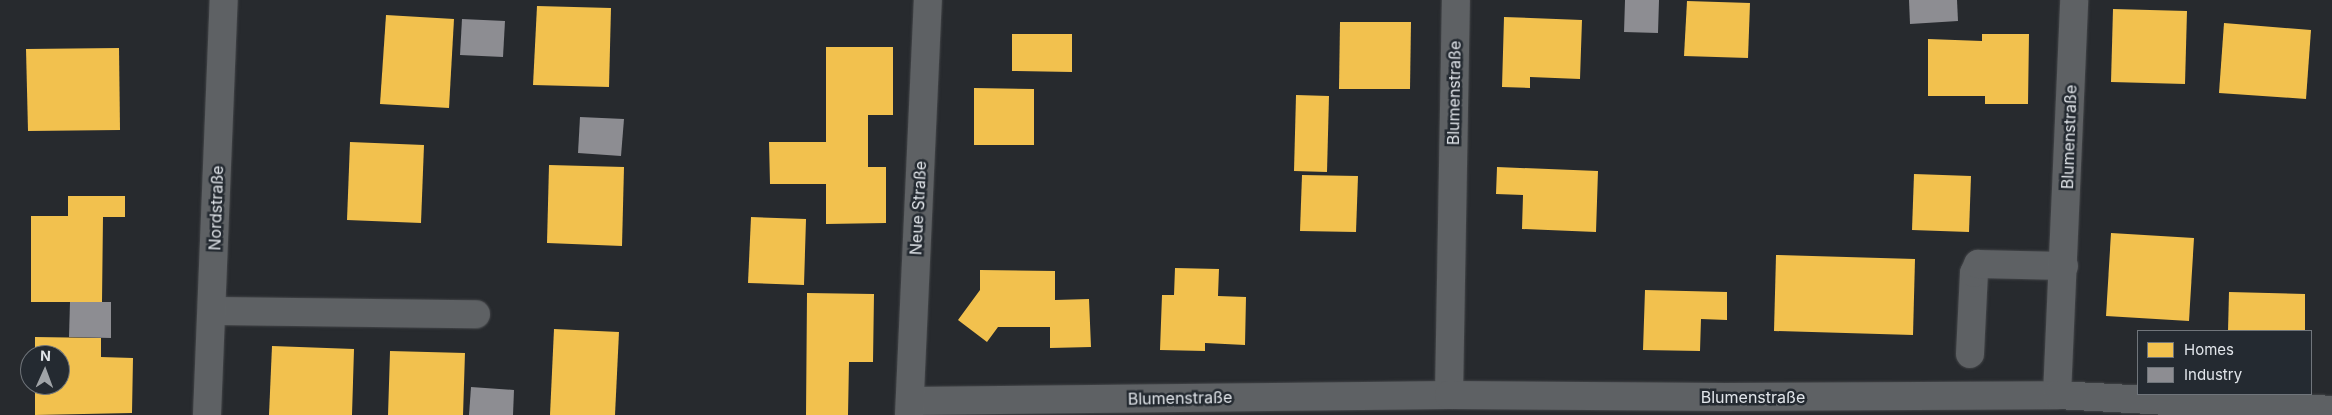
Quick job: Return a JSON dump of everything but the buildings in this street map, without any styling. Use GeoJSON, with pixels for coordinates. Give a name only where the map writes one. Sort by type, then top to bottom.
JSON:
{"type":"FeatureCollection","features":[{"type":"Feature","properties":{"kind":"street","name":"Nordstraße"},"geometry":{"type":"LineString","coordinates":[[207,415],[224,0]]}},
{"type":"Feature","properties":{"kind":"street","name":"Neue Straße"},"geometry":{"type":"LineString","coordinates":[[910,408],[928,0]]}},
{"type":"Feature","properties":{"kind":"street","name":"Blumenstraße"},"geometry":{"type":"LineString","coordinates":[[1449,395],[1456,0]]}},
{"type":"Feature","properties":{"kind":"street","name":"Blumenstraße"},"geometry":{"type":"LineString","coordinates":[[2057,395],[2074,0]]}},
{"type":"Feature","properties":{"kind":"street"},"geometry":{"type":"LineString","coordinates":[[1970,354],[1974,273],[1978,264],[2064,266]]}},
{"type":"Feature","properties":{"kind":"street"},"geometry":{"type":"LineString","coordinates":[[212,311],[476,314]]}},
{"type":"Feature","properties":{"kind":"street","name":"Blumenstraße"},"geometry":{"type":"LineString","coordinates":[[910,408],[1449,395],[1725,406],[2057,395],[2331,412]]}}]}
